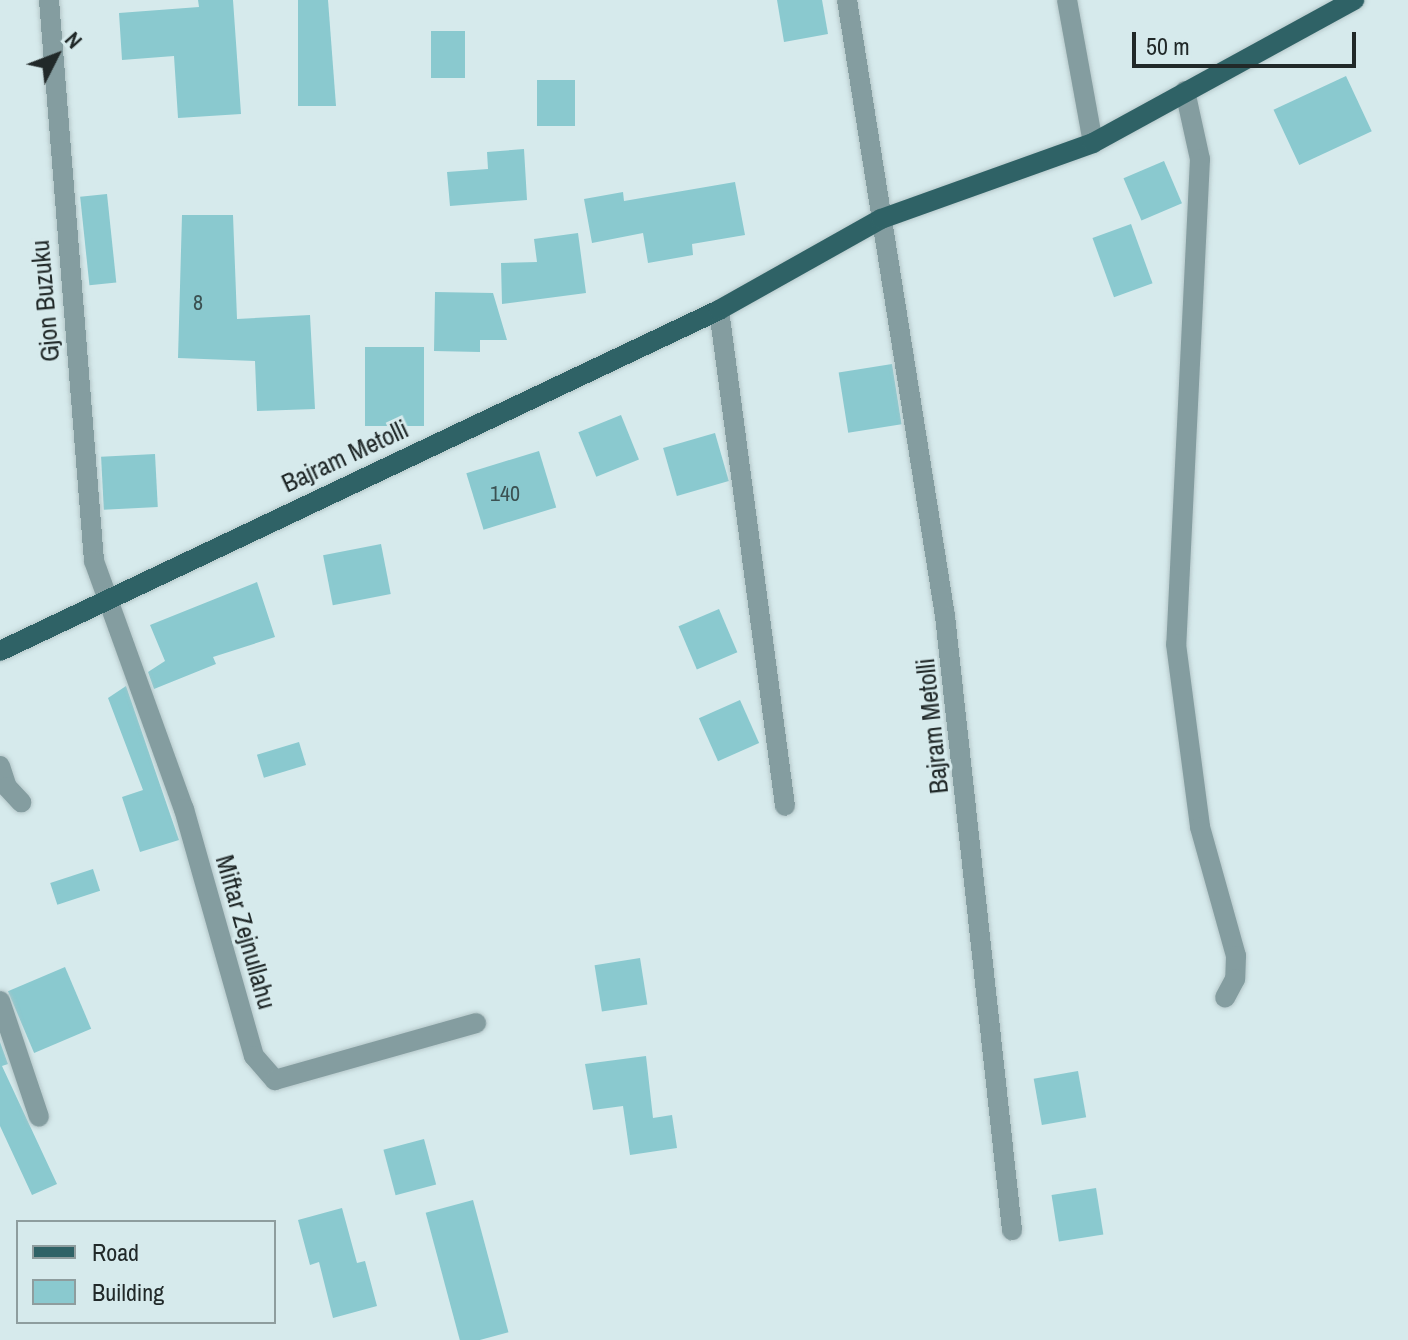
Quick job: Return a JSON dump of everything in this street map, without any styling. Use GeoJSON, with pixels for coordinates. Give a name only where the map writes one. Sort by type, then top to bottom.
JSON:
{"type":"FeatureCollection","features":[{"type":"Feature","properties":{"kind":"main road","name":"Bajram Metolli"},"geometry":{"type":"LineString","coordinates":[[0,651],[108,595],[719,310],[881,219],[1093,143],[1345,2]]}},
{"type":"Feature","properties":{"kind":"street","name":"Gjon Buzuku"},"geometry":{"type":"LineString","coordinates":[[49,0],[94,561],[108,595]]}},
{"type":"Feature","properties":{"kind":"street","name":"Bajram Metolli"},"geometry":{"type":"LineString","coordinates":[[847,0],[945,616],[1012,1230]]}},
{"type":"Feature","properties":{"kind":"street"},"geometry":{"type":"LineString","coordinates":[[1067,0],[1093,143]]}},
{"type":"Feature","properties":{"kind":"street"},"geometry":{"type":"LineString","coordinates":[[1185,91],[1200,159],[1176,644],[1200,827],[1236,956],[1235,979],[1225,998]]}},
{"type":"Feature","properties":{"kind":"street"},"geometry":{"type":"LineString","coordinates":[[719,310],[785,806]]}},
{"type":"Feature","properties":{"kind":"street","name":"Miftar Zejnullahu"},"geometry":{"type":"LineString","coordinates":[[108,595],[184,809],[254,1056],[275,1080],[476,1023]]}},
{"type":"Feature","properties":{"kind":"street"},"geometry":{"type":"LineString","coordinates":[[0,766],[7,787],[21,802]]}},
{"type":"Feature","properties":{"kind":"street"},"geometry":{"type":"LineString","coordinates":[[0,1001],[39,1117]]}},
{"type":"Feature","properties":{"kind":"building"},"geometry":{"type":"Polygon","coordinates":[[[198,0],[233,0],[241,114],[178,118],[174,56],[122,60],[119,13],[199,7],[198,0]]]}},
{"type":"Feature","properties":{"kind":"building"},"geometry":{"type":"Polygon","coordinates":[[[298,0],[328,0],[336,106],[298,106],[298,0]]]}},
{"type":"Feature","properties":{"kind":"building"},"geometry":{"type":"Polygon","coordinates":[[[777,0],[822,0],[828,34],[784,42],[777,0]]]}},
{"type":"Feature","properties":{"kind":"building"},"geometry":{"type":"Polygon","coordinates":[[[431,31],[465,31],[465,78],[431,78],[431,31]]]}},
{"type":"Feature","properties":{"kind":"building"},"geometry":{"type":"Polygon","coordinates":[[[1346,76],[1372,131],[1299,165],[1273,110],[1346,76]]]}},
{"type":"Feature","properties":{"kind":"building"},"geometry":{"type":"Polygon","coordinates":[[[537,80],[575,80],[575,126],[537,126],[537,80]]]}},
{"type":"Feature","properties":{"kind":"building"},"geometry":{"type":"Polygon","coordinates":[[[524,149],[527,200],[450,206],[447,172],[488,169],[487,152],[524,149]]]}},
{"type":"Feature","properties":{"kind":"building"},"geometry":{"type":"Polygon","coordinates":[[[1164,161],[1182,203],[1141,221],[1123,178],[1164,161]]]}},
{"type":"Feature","properties":{"kind":"building"},"geometry":{"type":"Polygon","coordinates":[[[735,182],[745,235],[692,244],[693,255],[648,263],[643,233],[592,243],[584,199],[623,192],[624,201],[735,182]]]}},
{"type":"Feature","properties":{"kind":"building"},"geometry":{"type":"Polygon","coordinates":[[[107,194],[116,283],[89,285],[80,197],[107,194]]]}},
{"type":"Feature","properties":{"kind":"building"},"geometry":{"type":"Polygon","coordinates":[[[182,215],[233,215],[237,319],[310,315],[315,409],[257,411],[255,361],[178,358],[182,215]]]}},
{"type":"Feature","properties":{"kind":"building"},"geometry":{"type":"Polygon","coordinates":[[[1131,224],[1153,283],[1114,297],[1092,238],[1131,224]]]}},
{"type":"Feature","properties":{"kind":"building"},"geometry":{"type":"Polygon","coordinates":[[[578,233],[586,293],[502,304],[501,263],[537,262],[534,239],[578,233]]]}},
{"type":"Feature","properties":{"kind":"building"},"geometry":{"type":"Polygon","coordinates":[[[435,292],[493,293],[507,340],[480,340],[480,352],[434,351],[435,292]]]}},
{"type":"Feature","properties":{"kind":"building"},"geometry":{"type":"Polygon","coordinates":[[[365,347],[424,347],[424,426],[365,426],[365,347]]]}},
{"type":"Feature","properties":{"kind":"building"},"geometry":{"type":"Polygon","coordinates":[[[892,364],[902,424],[848,433],[839,372],[892,364]]]}},
{"type":"Feature","properties":{"kind":"building"},"geometry":{"type":"Polygon","coordinates":[[[621,415],[639,460],[596,477],[578,432],[621,415]]]}},
{"type":"Feature","properties":{"kind":"building"},"geometry":{"type":"Polygon","coordinates":[[[715,433],[729,481],[677,496],[663,448],[715,433]]]}},
{"type":"Feature","properties":{"kind":"building"},"geometry":{"type":"Polygon","coordinates":[[[539,451],[556,507],[484,530],[466,473],[539,451]]]}},
{"type":"Feature","properties":{"kind":"building"},"geometry":{"type":"Polygon","coordinates":[[[155,454],[158,507],[104,510],[101,457],[155,454]]]}},
{"type":"Feature","properties":{"kind":"building"},"geometry":{"type":"Polygon","coordinates":[[[381,544],[391,594],[333,605],[323,555],[381,544]]]}},
{"type":"Feature","properties":{"kind":"building"},"geometry":{"type":"Polygon","coordinates":[[[257,582],[275,637],[213,657],[216,664],[154,689],[148,672],[165,661],[150,625],[257,582]]]}},
{"type":"Feature","properties":{"kind":"building"},"geometry":{"type":"Polygon","coordinates":[[[719,609],[737,652],[697,669],[678,626],[719,609]]]}},
{"type":"Feature","properties":{"kind":"building"},"geometry":{"type":"Polygon","coordinates":[[[126,686],[179,840],[140,852],[122,797],[143,790],[108,698],[126,686]]]}},
{"type":"Feature","properties":{"kind":"building"},"geometry":{"type":"Polygon","coordinates":[[[740,700],[759,743],[718,761],[699,718],[740,700]]]}},
{"type":"Feature","properties":{"kind":"building"},"geometry":{"type":"Polygon","coordinates":[[[299,742],[306,765],[264,778],[257,755],[299,742]]]}},
{"type":"Feature","properties":{"kind":"building"},"geometry":{"type":"Polygon","coordinates":[[[93,869],[100,891],[57,905],[50,883],[93,869]]]}},
{"type":"Feature","properties":{"kind":"building"},"geometry":{"type":"Polygon","coordinates":[[[640,958],[647,1004],[602,1012],[595,965],[640,958]]]}},
{"type":"Feature","properties":{"kind":"building"},"geometry":{"type":"Polygon","coordinates":[[[65,967],[91,1029],[34,1053],[8,991],[65,967]]]}},
{"type":"Feature","properties":{"kind":"building"},"geometry":{"type":"Polygon","coordinates":[[[0,1042],[8,1064],[2,1066],[57,1184],[32,1195],[0,1126],[0,1042]]]}},
{"type":"Feature","properties":{"kind":"building"},"geometry":{"type":"Polygon","coordinates":[[[646,1056],[653,1118],[672,1115],[677,1148],[630,1155],[623,1106],[593,1110],[585,1064],[646,1056]]]}},
{"type":"Feature","properties":{"kind":"building"},"geometry":{"type":"Polygon","coordinates":[[[1078,1071],[1086,1117],[1042,1125],[1034,1079],[1078,1071]]]}},
{"type":"Feature","properties":{"kind":"building"},"geometry":{"type":"Polygon","coordinates":[[[424,1139],[436,1184],[396,1195],[383,1150],[424,1139]]]}},
{"type":"Feature","properties":{"kind":"building"},"geometry":{"type":"Polygon","coordinates":[[[1096,1188],[1103,1234],[1059,1241],[1052,1195],[1096,1188]]]}},
{"type":"Feature","properties":{"kind":"building"},"geometry":{"type":"Polygon","coordinates":[[[473,1200],[508,1332],[480,1340],[460,1340],[426,1213],[473,1200]]]}},
{"type":"Feature","properties":{"kind":"building"},"geometry":{"type":"Polygon","coordinates":[[[342,1208],[357,1263],[365,1261],[377,1306],[333,1318],[319,1262],[310,1265],[298,1220],[342,1208]]]}}]}
